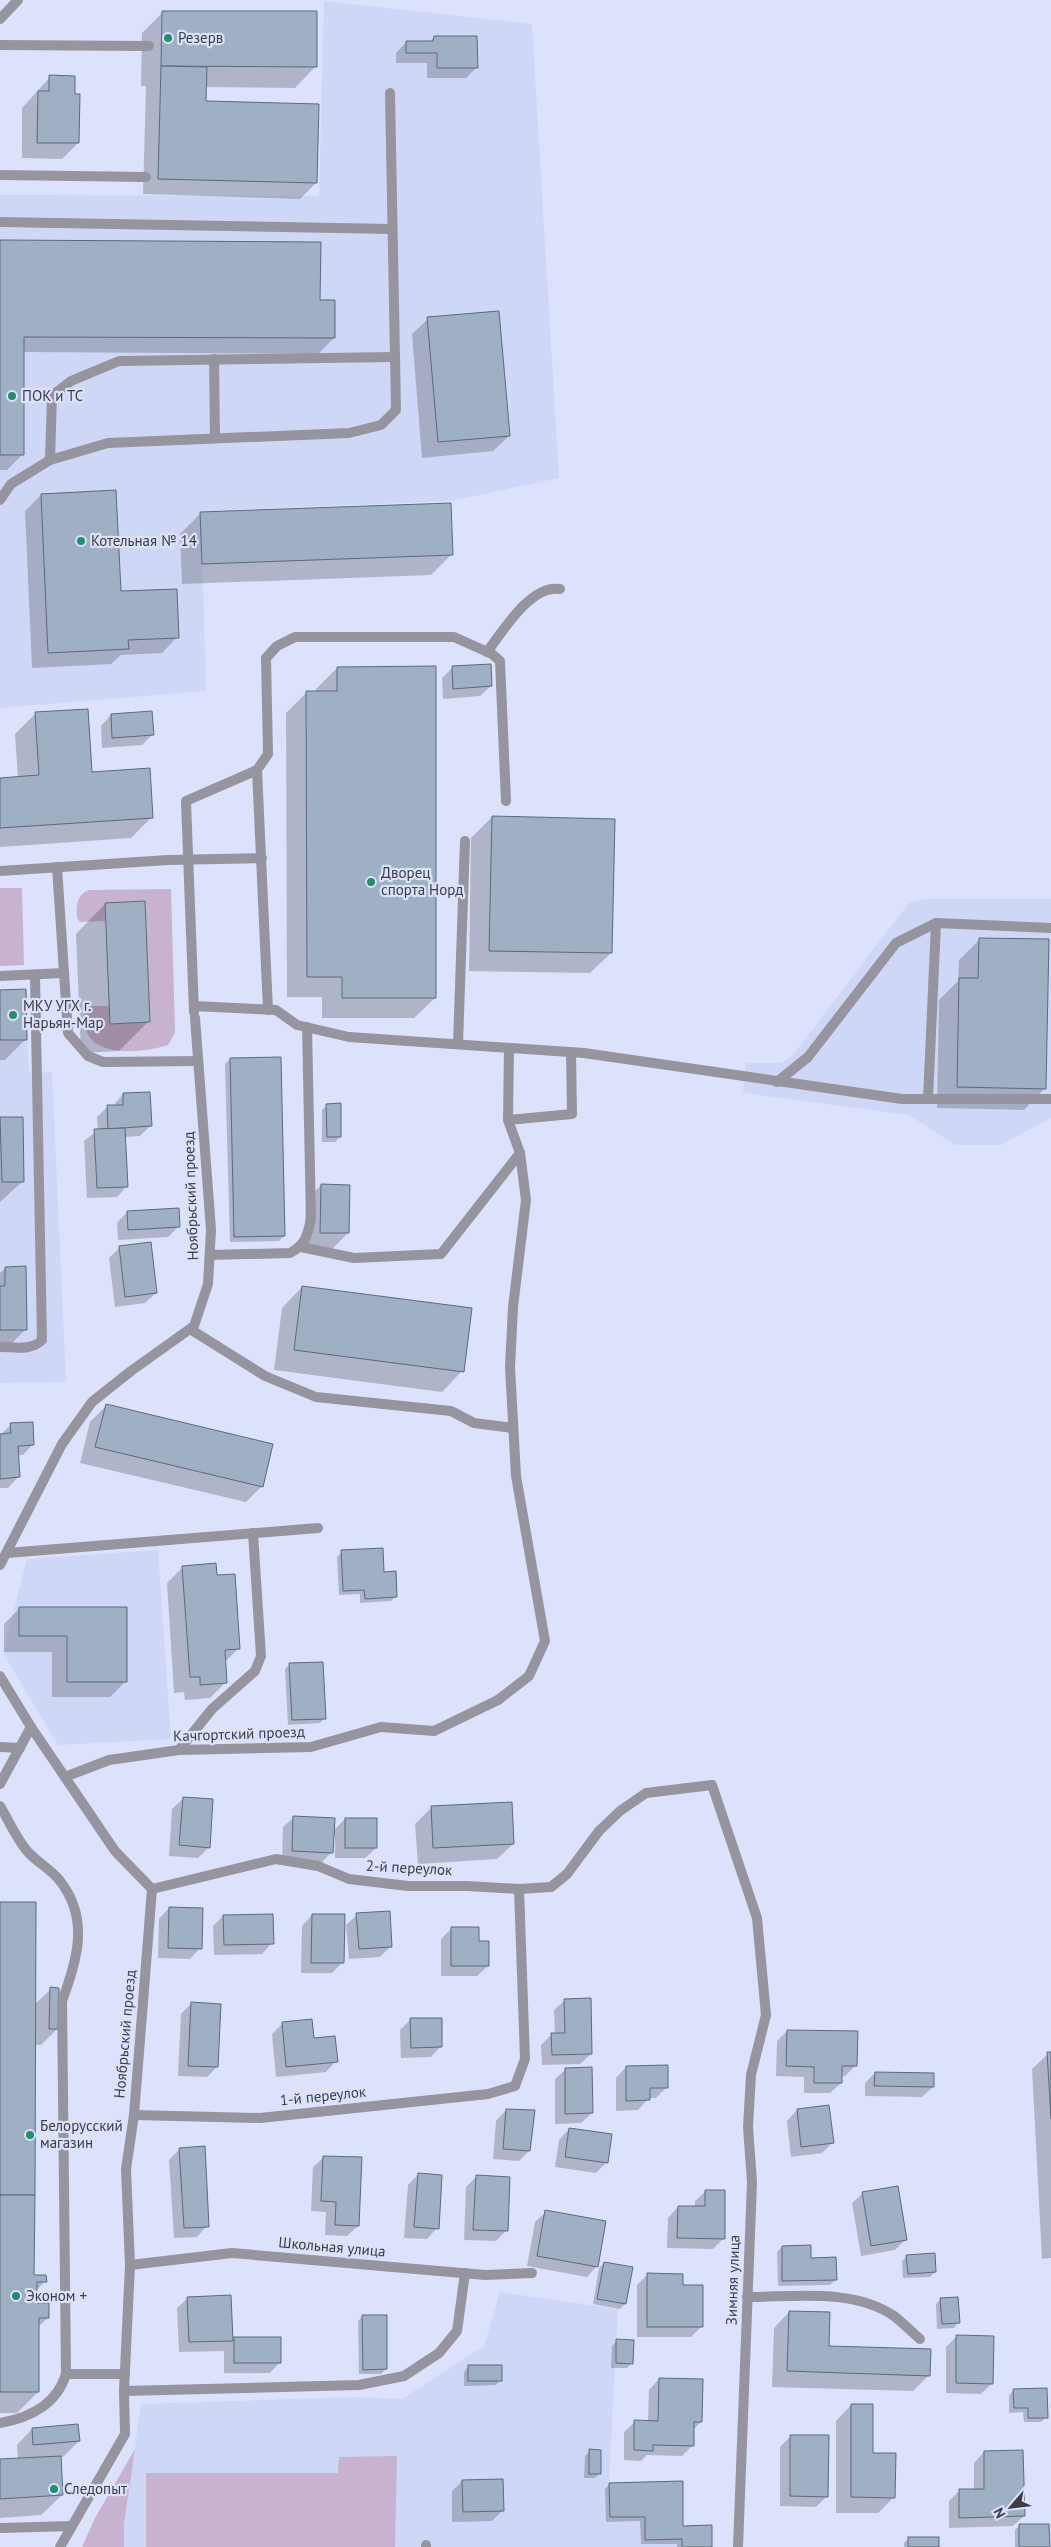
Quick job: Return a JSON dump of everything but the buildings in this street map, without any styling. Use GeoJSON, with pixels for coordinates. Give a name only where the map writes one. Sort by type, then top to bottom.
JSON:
{"type":"FeatureCollection","features":[{"type":"Feature","properties":{"kind":"street"},"geometry":{"type":"LineString","coordinates":[[0,19],[18,0]]}},
{"type":"Feature","properties":{"kind":"street"},"geometry":{"type":"LineString","coordinates":[[0,45],[150,46]]}},
{"type":"Feature","properties":{"kind":"street"},"geometry":{"type":"LineString","coordinates":[[0,500],[11,484],[50,460],[108,442],[349,433],[381,425],[396,410],[390,93]]}},
{"type":"Feature","properties":{"kind":"street"},"geometry":{"type":"LineString","coordinates":[[0,175],[146,176]]}},
{"type":"Feature","properties":{"kind":"street"},"geometry":{"type":"LineString","coordinates":[[0,222],[392,229]]}},
{"type":"Feature","properties":{"kind":"street"},"geometry":{"type":"LineString","coordinates":[[50,460],[52,396],[71,381],[119,361],[395,357]]}},
{"type":"Feature","properties":{"kind":"street"},"geometry":{"type":"LineString","coordinates":[[214,359],[215,438]]}},
{"type":"Feature","properties":{"kind":"street"},"geometry":{"type":"LineString","coordinates":[[487,652],[531,598],[542,590],[560,589]]}},
{"type":"Feature","properties":{"kind":"street"},"geometry":{"type":"LineString","coordinates":[[268,1010],[257,770],[268,754],[266,658],[277,646],[295,637],[454,637],[487,652],[500,661],[506,801]]}},
{"type":"Feature","properties":{"kind":"street","name":"Ноябрьский проезд"},"geometry":{"type":"LineString","coordinates":[[0,1565],[62,1444],[92,1402],[194,1326],[208,1284],[211,1230],[194,1006],[186,801],[257,770]]}},
{"type":"Feature","properties":{"kind":"street"},"geometry":{"type":"LineString","coordinates":[[458,1044],[465,841]]}},
{"type":"Feature","properties":{"kind":"street"},"geometry":{"type":"LineString","coordinates":[[0,871],[188,860],[262,858]]}},
{"type":"Feature","properties":{"kind":"street"},"geometry":{"type":"LineString","coordinates":[[57,867],[68,1033],[88,1056],[102,1062],[198,1061]]}},
{"type":"Feature","properties":{"kind":"street"},"geometry":{"type":"LineString","coordinates":[[777,1082],[808,1057],[896,943],[936,923],[1051,928]]}},
{"type":"Feature","properties":{"kind":"street"},"geometry":{"type":"LineString","coordinates":[[928,1099],[936,923]]}},
{"type":"Feature","properties":{"kind":"street"},"geometry":{"type":"LineString","coordinates":[[0,976],[64,974]]}},
{"type":"Feature","properties":{"kind":"street"},"geometry":{"type":"LineString","coordinates":[[0,1347],[31,1347],[42,1340],[35,975]]}},
{"type":"Feature","properties":{"kind":"street"},"geometry":{"type":"LineString","coordinates":[[194,1006],[276,1010],[297,1025],[349,1037],[571,1052],[902,1099],[1051,1100]]}},
{"type":"Feature","properties":{"kind":"street"},"geometry":{"type":"LineString","coordinates":[[210,1255],[290,1253],[301,1247],[308,1234],[312,1219],[307,1027]]}},
{"type":"Feature","properties":{"kind":"street"},"geometry":{"type":"LineString","coordinates":[[509,1048],[508,1120],[572,1114],[571,1052]]}},
{"type":"Feature","properties":{"kind":"street","name":"Качгортский проезд"},"geometry":{"type":"LineString","coordinates":[[65,1777],[109,1760],[178,1750],[311,1747],[381,1727],[434,1731],[498,1700],[529,1676],[545,1641],[516,1476],[510,1367],[513,1307],[521,1257],[526,1200],[520,1153],[508,1120]]}},
{"type":"Feature","properties":{"kind":"street"},"geometry":{"type":"LineString","coordinates":[[301,1247],[354,1258],[440,1254],[520,1153]]}},
{"type":"Feature","properties":{"kind":"street"},"geometry":{"type":"LineString","coordinates":[[190,1329],[265,1376],[316,1397],[451,1411],[474,1423],[513,1428]]}},
{"type":"Feature","properties":{"kind":"street"},"geometry":{"type":"LineString","coordinates":[[7,1553],[318,1528]]}},
{"type":"Feature","properties":{"kind":"street"},"geometry":{"type":"LineString","coordinates":[[178,1750],[212,1710],[255,1671],[261,1656],[253,1533]]}},
{"type":"Feature","properties":{"kind":"street"},"geometry":{"type":"LineString","coordinates":[[0,1676],[31,1728],[115,1851],[152,1889]]}},
{"type":"Feature","properties":{"kind":"street"},"geometry":{"type":"LineString","coordinates":[[0,1784],[31,1728]]}},
{"type":"Feature","properties":{"kind":"street"},"geometry":{"type":"LineString","coordinates":[[0,1747],[20,1748]]}},
{"type":"Feature","properties":{"kind":"street","name":"Зимняя улица"},"geometry":{"type":"LineString","coordinates":[[551,1887],[567,1874],[599,1831],[620,1811],[646,1794],[712,1785],[757,1918],[766,2015],[751,2075],[748,2127],[752,2182],[738,2547]]}},
{"type":"Feature","properties":{"kind":"street"},"geometry":{"type":"LineString","coordinates":[[0,1806],[28,1852],[60,1880],[73,1906],[80,1938],[73,1973],[62,2002],[66,2374],[62,2387],[51,2402],[31,2414],[0,2423]]}},
{"type":"Feature","properties":{"kind":"street","name":"2-й переулок"},"geometry":{"type":"LineString","coordinates":[[152,1889],[276,1859],[318,1866],[349,1879],[408,1886],[467,1886],[519,1889],[551,1887]]}},
{"type":"Feature","properties":{"kind":"street","name":"Ноябрьский проезд"},"geometry":{"type":"LineString","coordinates":[[60,2547],[125,2434],[124,2391],[130,2265],[126,2169],[134,2115],[152,1889]]}},
{"type":"Feature","properties":{"kind":"street","name":"1-й переулок"},"geometry":{"type":"LineString","coordinates":[[134,2115],[260,2118],[488,2094],[515,2086],[525,2060],[519,1889]]}},
{"type":"Feature","properties":{"kind":"street","name":"Школьная улица"},"geometry":{"type":"LineString","coordinates":[[130,2265],[232,2254],[485,2275],[532,2273]]}},
{"type":"Feature","properties":{"kind":"street"},"geometry":{"type":"LineString","coordinates":[[124,2391],[359,2385],[404,2376],[440,2353],[457,2331],[464,2273]]}},
{"type":"Feature","properties":{"kind":"street"},"geometry":{"type":"LineString","coordinates":[[747,2298],[836,2297],[866,2302],[894,2316],[920,2339]]}},
{"type":"Feature","properties":{"kind":"street"},"geometry":{"type":"LineString","coordinates":[[66,2374],[125,2374]]}},
{"type":"Feature","properties":{"kind":"street"},"geometry":{"type":"LineString","coordinates":[[0,2528],[72,2526]]}},
{"type":"Feature","properties":{"kind":"shaded area"},"geometry":{"type":"Polygon","coordinates":[[[324,1],[532,24],[559,478],[451,501],[201,511],[206,691],[0,708],[0,195],[319,196],[324,1]]]}},
{"type":"Feature","properties":{"kind":"shaded area"},"geometry":{"type":"Polygon","coordinates":[[[0,888],[22,888],[24,965],[0,966],[0,888]]]}},
{"type":"Feature","properties":{"kind":"shaded area"},"geometry":{"type":"Polygon","coordinates":[[[171,889],[175,1033],[168,1045],[140,1051],[111,1050],[99,1045],[90,1037],[85,1025],[85,1009],[91,1006],[109,1006],[110,1024],[150,1022],[145,902],[105,903],[105,921],[80,922],[77,918],[77,905],[82,894],[89,890],[171,889]]]}},
{"type":"Feature","properties":{"kind":"shaded area"},"geometry":{"type":"Polygon","coordinates":[[[924,899],[1051,899],[1051,1118],[1001,1145],[955,1145],[909,1115],[743,1093],[746,1063],[781,1063],[792,1056],[909,903],[924,899]]]}},
{"type":"Feature","properties":{"kind":"shaded area"},"geometry":{"type":"Polygon","coordinates":[[[0,1040],[27,1040],[29,1073],[52,1072],[66,1382],[0,1383],[0,1040]]]}},
{"type":"Feature","properties":{"kind":"shaded area"},"geometry":{"type":"Polygon","coordinates":[[[158,1550],[171,1739],[58,1745],[3,1653],[27,1559],[158,1550]]]}},
{"type":"Feature","properties":{"kind":"shaded area"},"geometry":{"type":"Polygon","coordinates":[[[500,2292],[618,2309],[609,2482],[683,2481],[683,2525],[712,2525],[712,2547],[124,2547],[124,2524],[141,2404],[358,2397],[402,2399],[484,2346],[500,2292]]]}},
{"type":"Feature","properties":{"kind":"shaded area"},"geometry":{"type":"Polygon","coordinates":[[[135,2449],[124,2524],[124,2547],[82,2547],[95,2518],[135,2449]]]}},
{"type":"Feature","properties":{"kind":"shaded area"},"geometry":{"type":"Polygon","coordinates":[[[397,2456],[395,2547],[146,2547],[146,2473],[338,2473],[339,2457],[397,2456]]]}},
{"type":"Feature","properties":{"kind":"place","name":"Резерв"},"geometry":{"type":"Point","coordinates":[168,38]}},
{"type":"Feature","properties":{"kind":"place","name":"ПОК и ТС"},"geometry":{"type":"Point","coordinates":[12,396]}},
{"type":"Feature","properties":{"kind":"place","name":"Котельная № 14"},"geometry":{"type":"Point","coordinates":[81,541]}},
{"type":"Feature","properties":{"kind":"place","name":"Дворец спорта Норд"},"geometry":{"type":"Point","coordinates":[371,882]}},
{"type":"Feature","properties":{"kind":"place","name":"МКУ УГХ г. Нарьян-Мар"},"geometry":{"type":"Point","coordinates":[13,1015]}},
{"type":"Feature","properties":{"kind":"place","name":"Белорусский магазин"},"geometry":{"type":"Point","coordinates":[30,2135]}},
{"type":"Feature","properties":{"kind":"place","name":"Эконом +"},"geometry":{"type":"Point","coordinates":[16,2296]}},
{"type":"Feature","properties":{"kind":"place","name":"Следопыт"},"geometry":{"type":"Point","coordinates":[54,2489]}}]}
